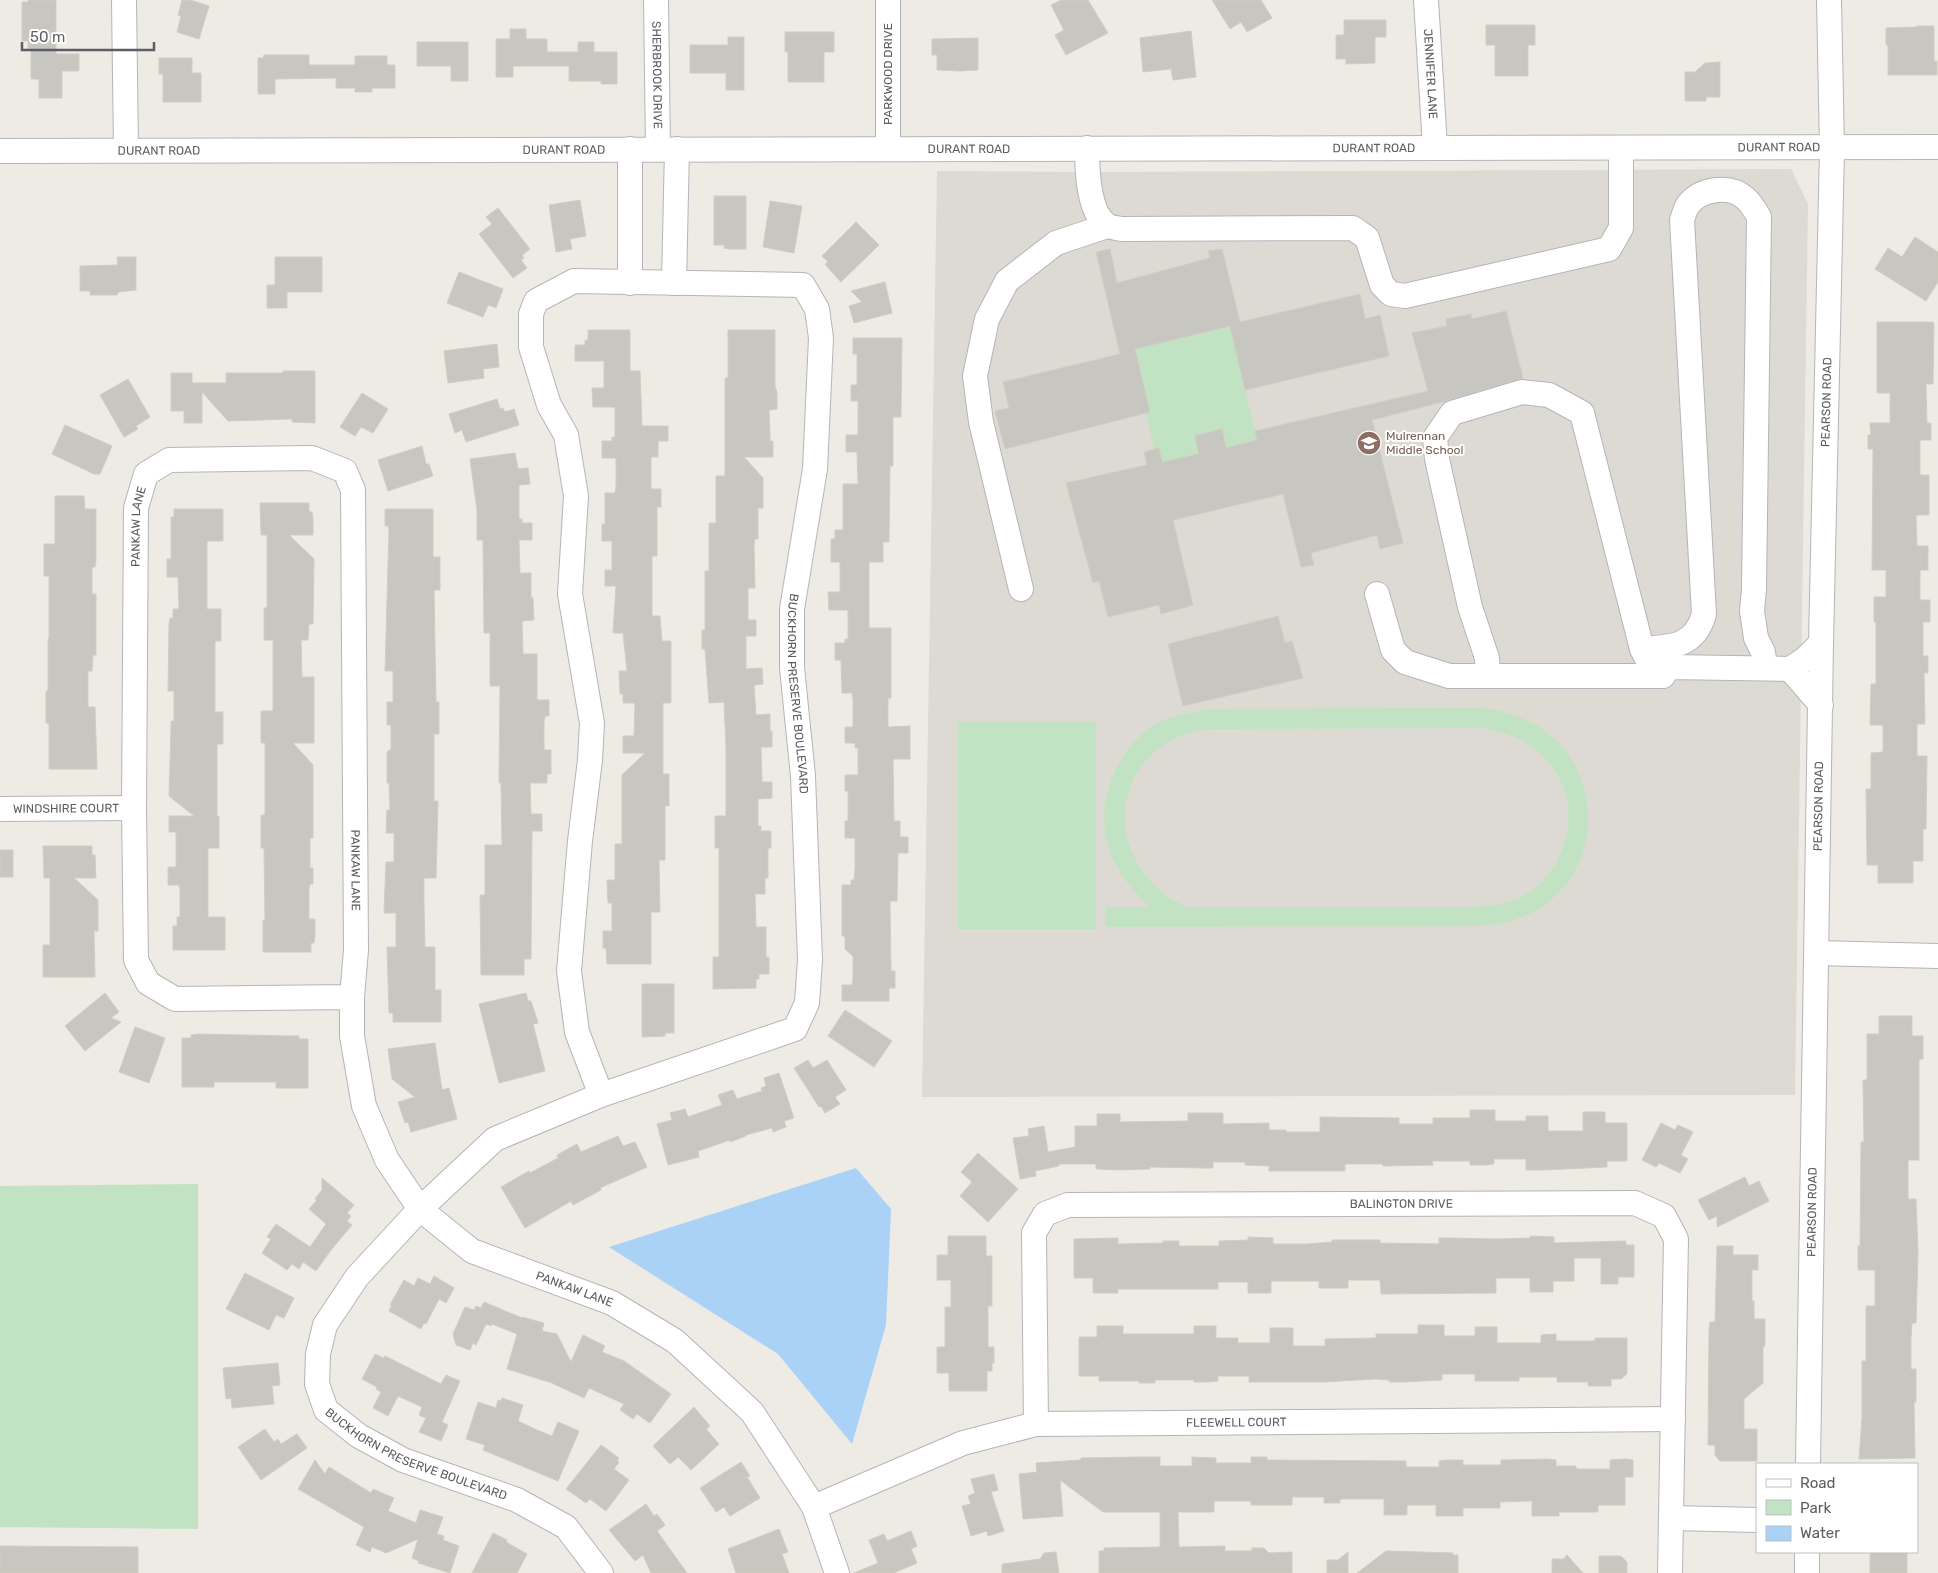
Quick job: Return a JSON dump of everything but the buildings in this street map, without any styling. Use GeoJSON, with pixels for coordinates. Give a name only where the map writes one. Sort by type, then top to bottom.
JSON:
{"type":"FeatureCollection","features":[{"type":"Feature","properties":{"kind":"street"},"geometry":{"type":"LineString","coordinates":[[124,0],[126,149]]}},
{"type":"Feature","properties":{"kind":"street","name":"SHERBROOK DRIVE"},"geometry":{"type":"LineString","coordinates":[[656,0],[668,149]]}},
{"type":"Feature","properties":{"kind":"street","name":"PARKWOOD DRIVE"},"geometry":{"type":"LineString","coordinates":[[888,0],[888,149]]}},
{"type":"Feature","properties":{"kind":"street","name":"JENNIFER LANE"},"geometry":{"type":"LineString","coordinates":[[1426,0],[1435,147]]}},
{"type":"Feature","properties":{"kind":"street","name":"PEARSON ROAD"},"geometry":{"type":"LineString","coordinates":[[1808,1463],[1821,643],[1832,149],[1830,0]]}},
{"type":"Feature","properties":{"kind":"street"},"geometry":{"type":"LineString","coordinates":[[1086,148],[1088,185],[1096,211],[1107,226]]}},
{"type":"Feature","properties":{"kind":"street"},"geometry":{"type":"LineString","coordinates":[[1020,589],[981,422],[975,376],[986,319],[1007,281],[1049,248],[1056,243],[1107,226],[1122,229],[1353,228],[1367,238],[1382,285],[1391,294],[1404,296],[1609,249],[1621,228],[1621,148]]}},
{"type":"Feature","properties":{"kind":"street","name":"DURANT ROAD"},"geometry":{"type":"LineString","coordinates":[[0,151],[126,149],[1938,148]]}},
{"type":"Feature","properties":{"kind":"street"},"geometry":{"type":"LineString","coordinates":[[630,149],[630,282]]}},
{"type":"Feature","properties":{"kind":"street"},"geometry":{"type":"LineString","coordinates":[[668,149],[674,283]]}},
{"type":"Feature","properties":{"kind":"street"},"geometry":{"type":"LineString","coordinates":[[1642,649],[1670,647],[1686,641],[1696,634],[1704,614],[1682,220],[1686,206],[1698,195],[1713,190],[1732,191],[1744,196],[1752,204],[1759,217],[1754,589],[1752,611],[1756,638],[1763,652],[1765,667]]}},
{"type":"Feature","properties":{"kind":"street","name":"BUCKHORN PRESERVE BOULEVARD"},"geometry":{"type":"LineString","coordinates":[[601,1096],[577,1032],[569,971],[592,723],[570,594],[576,496],[566,435],[549,405],[531,347],[531,314],[536,301],[574,281],[803,286],[817,309],[821,338],[815,469],[792,609],[792,668],[803,776],[806,853],[810,960],[807,1003],[795,1028],[601,1096],[495,1139],[420,1209],[357,1277],[325,1325],[318,1354],[316,1384],[326,1410],[359,1436],[403,1460],[517,1500],[566,1526],[601,1573]]}},
{"type":"Feature","properties":{"kind":"street"},"geometry":{"type":"LineString","coordinates":[[1488,676],[1487,658],[1466,590],[1438,464],[1435,438],[1452,413],[1522,392],[1549,394],[1582,413],[1642,649],[1648,661],[1669,667],[1790,668],[1805,659],[1821,643]]}},
{"type":"Feature","properties":{"kind":"street","name":"PANKAW LANE"},"geometry":{"type":"LineString","coordinates":[[352,997],[175,999],[148,983],[136,960],[134,808],[136,508],[146,474],[169,460],[312,458],[345,471],[353,490],[356,950],[352,997],[352,1036],[364,1106],[387,1160],[420,1209],[472,1251],[612,1303],[675,1341],[752,1412],[814,1507],[837,1573]]}},
{"type":"Feature","properties":{"kind":"street"},"geometry":{"type":"LineString","coordinates":[[1377,594],[1393,650],[1405,662],[1449,676],[1663,676],[1669,667]]}},
{"type":"Feature","properties":{"kind":"street"},"geometry":{"type":"LineString","coordinates":[[1790,668],[1821,705]]}},
{"type":"Feature","properties":{"kind":"street","name":"WINDSHIRE COURT"},"geometry":{"type":"LineString","coordinates":[[0,809],[134,808]]}},
{"type":"Feature","properties":{"kind":"street"},"geometry":{"type":"LineString","coordinates":[[1817,953],[1938,956]]}},
{"type":"Feature","properties":{"kind":"street","name":"BALINGTON DRIVE"},"geometry":{"type":"LineString","coordinates":[[1036,1424],[1034,1233],[1045,1214],[1068,1204],[1636,1203],[1664,1216],[1676,1239],[1670,1573]]}},
{"type":"Feature","properties":{"kind":"street","name":"FLEEWELL COURT"},"geometry":{"type":"LineString","coordinates":[[814,1507],[963,1443],[1036,1424],[1673,1420]]}},
{"type":"Feature","properties":{"kind":"street"},"geometry":{"type":"LineString","coordinates":[[1672,1518],[1756,1520]]}},
{"type":"Feature","properties":{"kind":"street"},"geometry":{"type":"LineString","coordinates":[[1807,1553],[1807,1573]]}},
{"type":"Feature","properties":{"kind":"shaded area","name":"Mulrennan Middle School"},"geometry":{"type":"Polygon","coordinates":[[[1791,169],[1808,204],[1795,1095],[922,1097],[937,171],[1791,169]]]}},
{"type":"Feature","properties":{"kind":"green space"},"geometry":{"type":"Polygon","coordinates":[[[1230,326],[1257,440],[1226,448],[1221,429],[1195,436],[1199,454],[1162,462],[1159,448],[1154,449],[1135,349],[1230,326]]]}},
{"type":"Feature","properties":{"kind":"green space"},"geometry":{"type":"Polygon","coordinates":[[[1478,708],[1526,720],[1561,745],[1581,779],[1588,817],[1582,856],[1562,890],[1528,914],[1481,926],[1105,927],[1106,907],[1150,907],[1132,888],[1117,867],[1110,852],[1105,834],[1104,815],[1112,778],[1121,760],[1146,731],[1174,716],[1213,709],[1478,708]],[[1481,728],[1212,729],[1186,734],[1163,745],[1145,761],[1133,781],[1126,803],[1125,827],[1131,851],[1145,874],[1164,894],[1187,907],[1477,907],[1512,901],[1533,889],[1552,870],[1567,835],[1569,812],[1565,791],[1556,772],[1542,755],[1525,742],[1504,733],[1481,728]]]}},
{"type":"Feature","properties":{"kind":"green space"},"geometry":{"type":"Polygon","coordinates":[[[958,722],[1096,722],[1096,929],[958,929],[958,722]]]}},
{"type":"Feature","properties":{"kind":"green space"},"geometry":{"type":"Polygon","coordinates":[[[198,1184],[198,1529],[0,1527],[0,1186],[198,1184]]]}},
{"type":"Feature","properties":{"kind":"water"},"geometry":{"type":"Polygon","coordinates":[[[856,1168],[891,1209],[886,1325],[852,1444],[778,1354],[609,1247],[856,1168]]]}},
{"type":"Feature","properties":{"kind":"place","name":"Mulrennan Middle School"},"geometry":{"type":"Point","coordinates":[1369,443]}}]}
